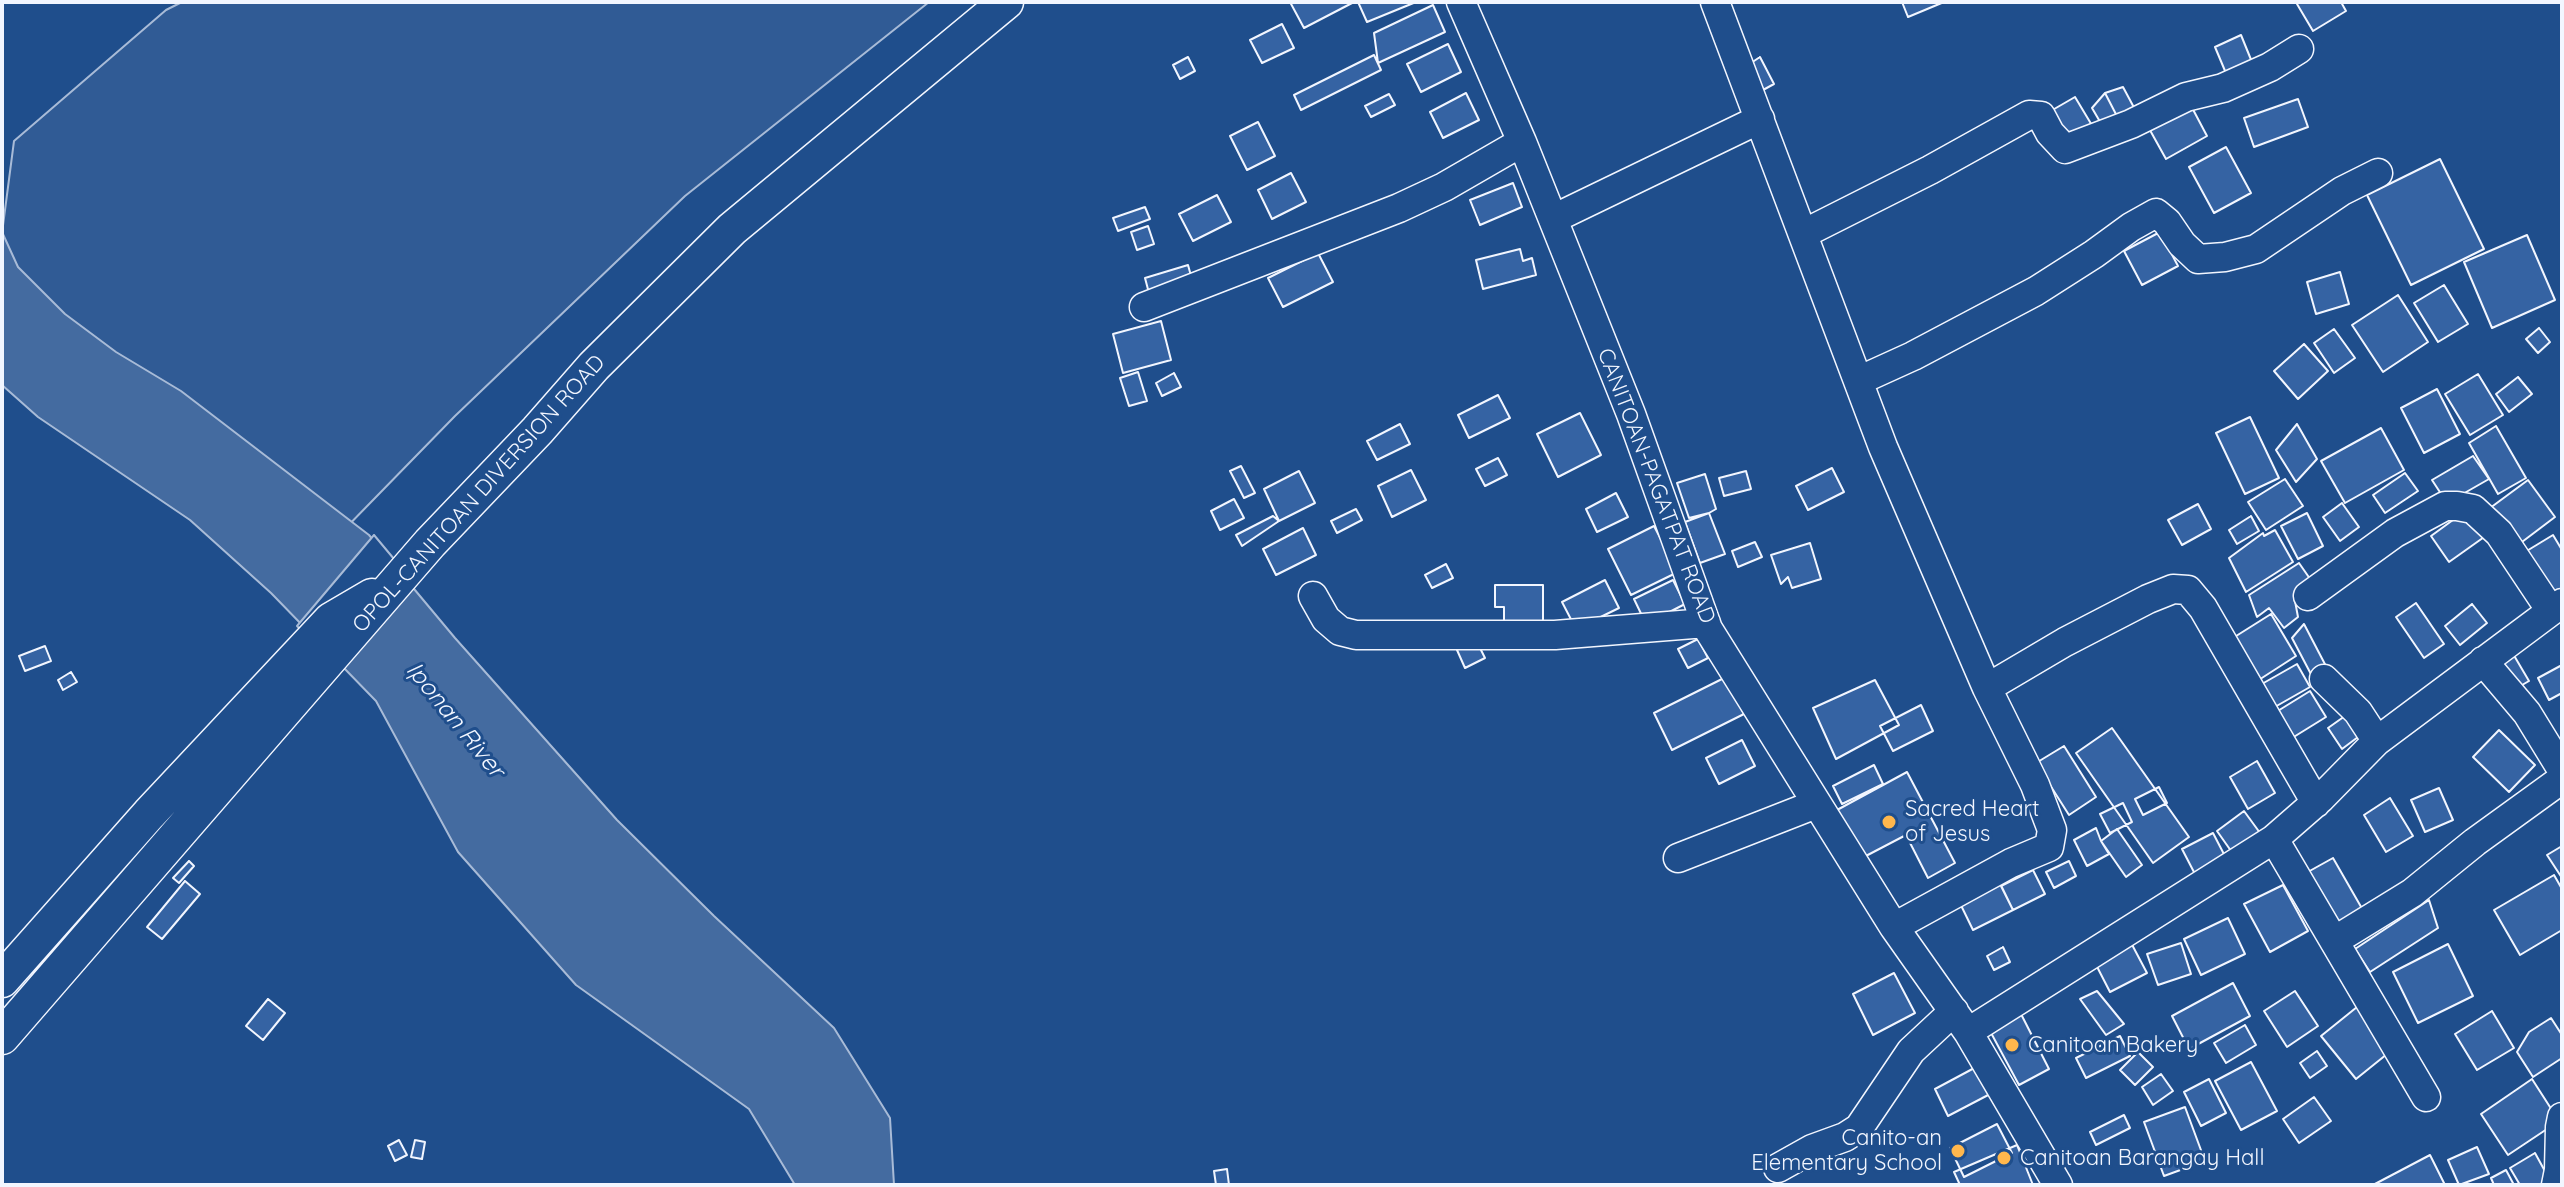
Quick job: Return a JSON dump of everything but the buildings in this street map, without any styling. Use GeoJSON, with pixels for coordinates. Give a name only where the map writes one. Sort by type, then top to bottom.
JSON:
{"type":"FeatureCollection","features":[{"type":"Feature","properties":{"kind":"main road","name":"OPOL-CANITOAN DIVERSION ROAD"},"geometry":{"type":"LineString","coordinates":[[2,980],[149,814],[396,582],[594,366],[732,229],[1006,2]]}},
{"type":"Feature","properties":{"kind":"main road","name":"OPOL-CANITOAN DIVERSION ROAD"},"geometry":{"type":"LineString","coordinates":[[2,1037],[309,663],[331,620],[396,582]]}},
{"type":"Feature","properties":{"kind":"street","name":"CANITOAN-PAGATPAT ROAD"},"geometry":{"type":"LineString","coordinates":[[1461,2],[1522,142],[1631,414],[1706,623],[1894,927],[1961,1022],[2058,1185]]}},
{"type":"Feature","properties":{"kind":"street"},"geometry":{"type":"LineString","coordinates":[[1715,2],[1883,447],[1987,688],[2035,785],[2052,830],[2049,847],[2011,863],[1894,927]]}},
{"type":"Feature","properties":{"kind":"street"},"geometry":{"type":"LineString","coordinates":[[1803,234],[1930,170],[2029,115],[2041,116],[2050,133],[2065,149],[2131,124],[2186,97],[2223,88],[2270,67],[2299,49]]}},
{"type":"Feature","properties":{"kind":"street"},"geometry":{"type":"LineString","coordinates":[[1553,219],[1760,119]]}},
{"type":"Feature","properties":{"kind":"street"},"geometry":{"type":"LineString","coordinates":[[1144,307],[1399,208],[1444,187],[1522,142]]}},
{"type":"Feature","properties":{"kind":"street"},"geometry":{"type":"LineString","coordinates":[[1858,381],[1913,356],[2036,291],[2156,213],[2198,259],[2225,257],[2256,249],[2342,191],[2378,173]]}},
{"type":"Feature","properties":{"kind":"street"},"geometry":{"type":"LineString","coordinates":[[1778,1168],[1859,1128],[1911,1051],[2274,839],[2316,803],[2377,741],[2556,607],[2499,533],[2473,509],[2457,506],[2445,506],[2395,533],[2308,596]]}},
{"type":"Feature","properties":{"kind":"street"},"geometry":{"type":"LineString","coordinates":[[1987,688],[2148,599],[2173,589],[2188,590],[2203,608],[2316,803]]}},
{"type":"Feature","properties":{"kind":"street"},"geometry":{"type":"LineString","coordinates":[[1313,596],[1326,619],[1340,631],[1356,635],[1555,635],[1706,623]]}},
{"type":"Feature","properties":{"kind":"street"},"geometry":{"type":"LineString","coordinates":[[2483,661],[2527,713],[2562,770]]}},
{"type":"Feature","properties":{"kind":"street"},"geometry":{"type":"LineString","coordinates":[[2324,679],[2358,712],[2377,741]]}},
{"type":"Feature","properties":{"kind":"street"},"geometry":{"type":"LineString","coordinates":[[2334,941],[2412,893],[2475,842],[2562,779]]}},
{"type":"Feature","properties":{"kind":"street"},"geometry":{"type":"LineString","coordinates":[[1678,858],[1816,804]]}},
{"type":"Feature","properties":{"kind":"street"},"geometry":{"type":"LineString","coordinates":[[2274,839],[2426,1097]]}},
{"type":"Feature","properties":{"kind":"street"},"geometry":{"type":"LineString","coordinates":[[2556,1185],[2562,1117]]}},
{"type":"Feature","properties":{"kind":"shaded area"},"geometry":{"type":"Polygon","coordinates":[[[182,2],[929,2],[685,196],[455,416],[336,538],[2,276],[2,233],[14,141],[166,10],[182,2]]]}},
{"type":"Feature","properties":{"kind":"water","name":"Iponan River"},"geometry":{"type":"Polygon","coordinates":[[[2,232],[18,267],[65,314],[116,352],[181,391],[369,535],[455,638],[617,820],[834,1028],[890,1118],[894,1185],[795,1185],[749,1109],[576,985],[458,852],[376,701],[271,593],[190,520],[38,417],[2,385],[2,232]]]}},
{"type":"Feature","properties":{"kind":"pier"},"geometry":{"type":"Polygon","coordinates":[[[374,535],[414,583],[341,671],[297,626],[374,535]]]}},
{"type":"Feature","properties":{"kind":"place","name":"Sacred Heart of Jesus"},"geometry":{"type":"Point","coordinates":[1889,822]}},
{"type":"Feature","properties":{"kind":"place","name":"Canitoan Bakery"},"geometry":{"type":"Point","coordinates":[2012,1045]}},
{"type":"Feature","properties":{"kind":"place","name":"Canito-an Elementary School"},"geometry":{"type":"Point","coordinates":[1958,1151]}},
{"type":"Feature","properties":{"kind":"place","name":"Canitoan Barangay Hall"},"geometry":{"type":"Point","coordinates":[2004,1158]}}]}
